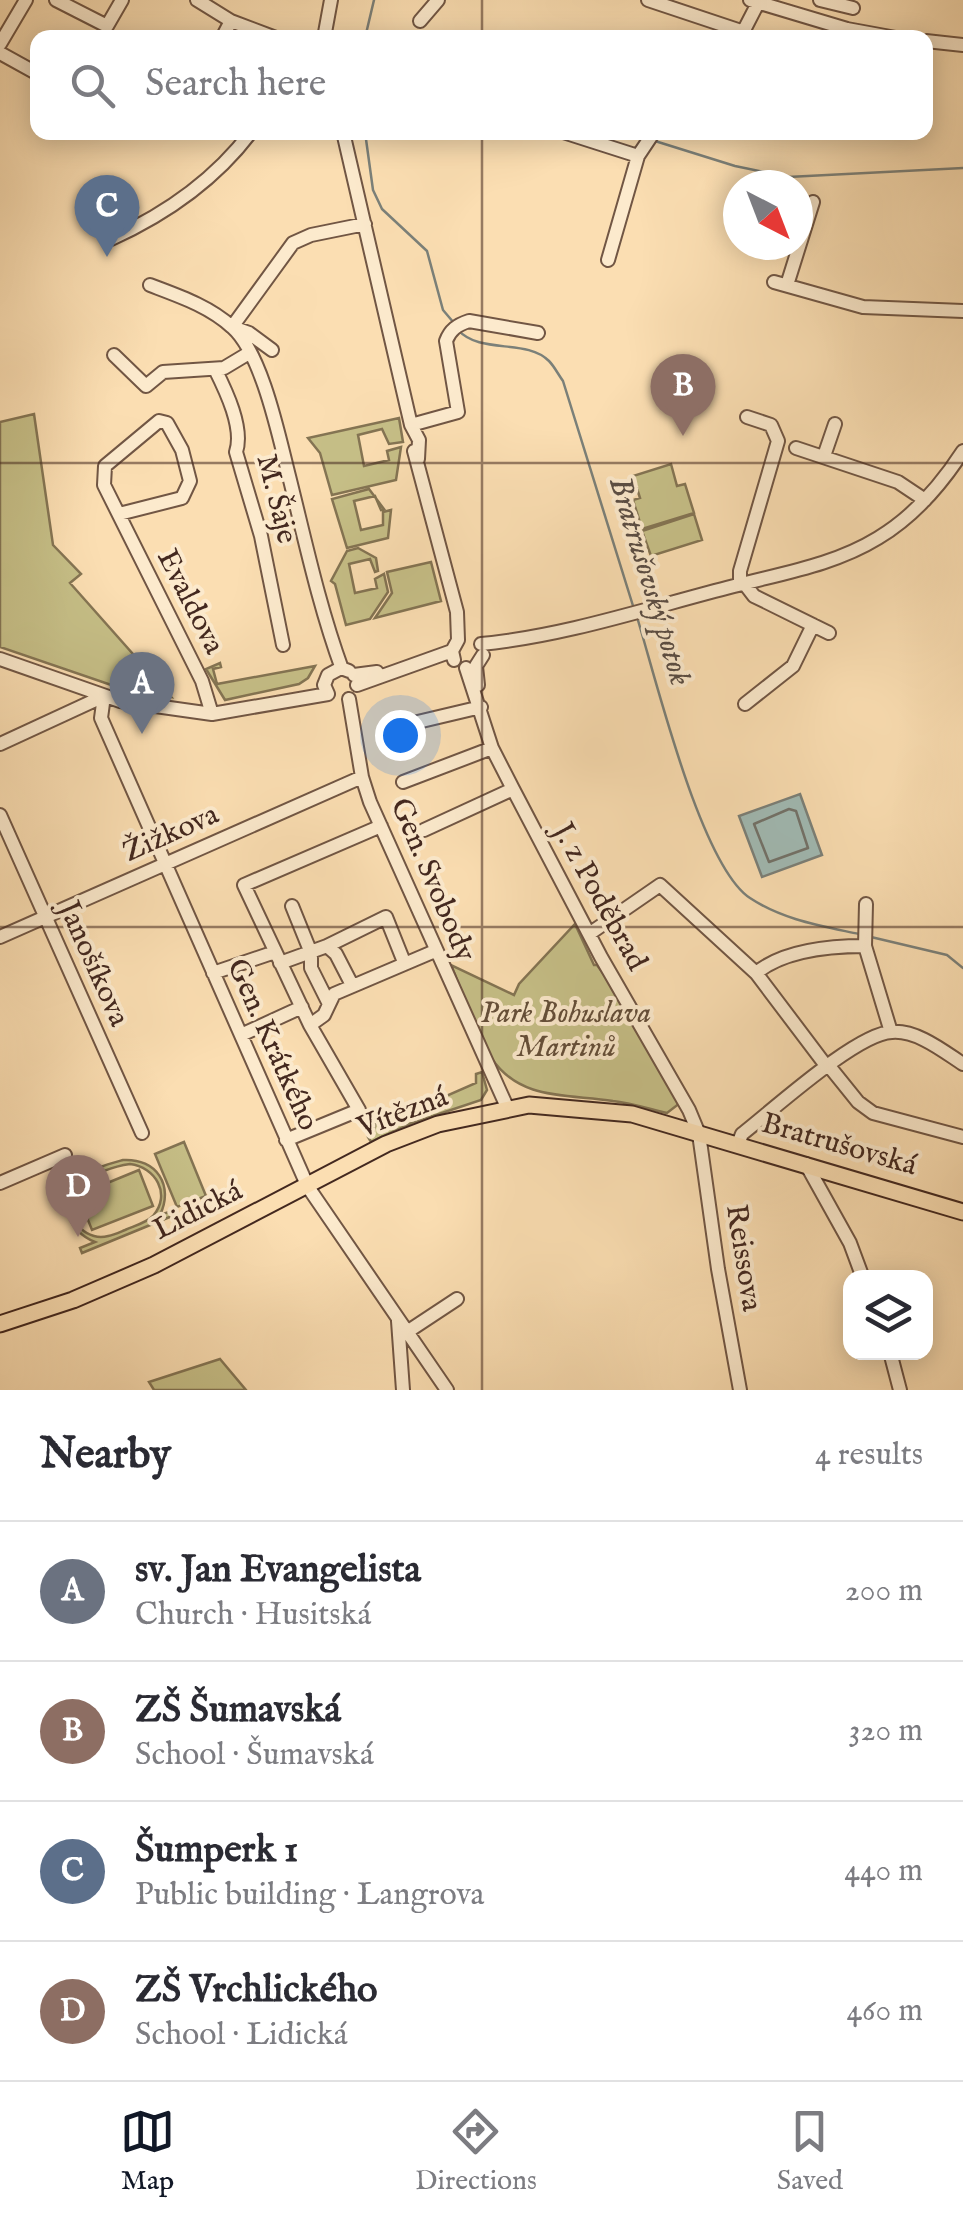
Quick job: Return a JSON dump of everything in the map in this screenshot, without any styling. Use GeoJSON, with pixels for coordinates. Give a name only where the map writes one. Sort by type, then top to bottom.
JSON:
{"type":"FeatureCollection","features":[{"type":"Feature","properties":{"kind":"main road","name":"Vítězná"},"geometry":{"type":"LineString","coordinates":[[308,1186],[386,1144],[438,1124],[507,1108],[566,1106],[632,1114],[699,1134]]}},
{"type":"Feature","properties":{"kind":"main road","name":"Bratrušovská"},"geometry":{"type":"LineString","coordinates":[[699,1134],[963,1212]]}},
{"type":"Feature","properties":{"kind":"main road","name":"Lidická"},"geometry":{"type":"LineString","coordinates":[[0,1324],[110,1284],[308,1186]]}},
{"type":"Feature","properties":{"kind":"street"},"geometry":{"type":"LineString","coordinates":[[0,44],[26,0]]}},
{"type":"Feature","properties":{"kind":"street"},"geometry":{"type":"LineString","coordinates":[[56,0],[105,30]]}},
{"type":"Feature","properties":{"kind":"street"},"geometry":{"type":"LineString","coordinates":[[109,30],[122,0]]}},
{"type":"Feature","properties":{"kind":"street"},"geometry":{"type":"LineString","coordinates":[[197,0],[255,30]]}},
{"type":"Feature","properties":{"kind":"street"},"geometry":{"type":"LineString","coordinates":[[325,30],[331,0]]}},
{"type":"Feature","properties":{"kind":"street"},"geometry":{"type":"LineString","coordinates":[[420,20],[438,0]]}},
{"type":"Feature","properties":{"kind":"street"},"geometry":{"type":"LineString","coordinates":[[648,0],[729,30]]}},
{"type":"Feature","properties":{"kind":"street"},"geometry":{"type":"LineString","coordinates":[[820,0],[854,4],[848,29]]}},
{"type":"Feature","properties":{"kind":"street"},"geometry":{"type":"LineString","coordinates":[[744,30],[754,1],[853,30]]}},
{"type":"Feature","properties":{"kind":"street"},"geometry":{"type":"LineString","coordinates":[[226,30],[231,21]]}},
{"type":"Feature","properties":{"kind":"street"},"geometry":{"type":"LineString","coordinates":[[933,42],[963,45]]}},
{"type":"Feature","properties":{"kind":"street"},"geometry":{"type":"LineString","coordinates":[[0,53],[30,70]]}},
{"type":"Feature","properties":{"kind":"street"},"geometry":{"type":"LineString","coordinates":[[111,239],[151,221],[183,199],[211,176],[244,140]]}},
{"type":"Feature","properties":{"kind":"street","name":"J. z Poděbrad"},"geometry":{"type":"LineString","coordinates":[[345,140],[411,425],[418,440],[418,458],[492,748],[699,1134]]}},
{"type":"Feature","properties":{"kind":"street"},"geometry":{"type":"LineString","coordinates":[[589,140],[638,156]]}},
{"type":"Feature","properties":{"kind":"street"},"geometry":{"type":"LineString","coordinates":[[608,260],[638,156],[649,140]]}},
{"type":"Feature","properties":{"kind":"street"},"geometry":{"type":"LineString","coordinates":[[232,327],[293,243],[310,235],[365,224]]}},
{"type":"Feature","properties":{"kind":"street"},"geometry":{"type":"LineString","coordinates":[[790,260],[780,284],[870,308],[963,311]]}},
{"type":"Feature","properties":{"kind":"street"},"geometry":{"type":"LineString","coordinates":[[150,285],[195,302],[272,350]]}},
{"type":"Feature","properties":{"kind":"street"},"geometry":{"type":"LineString","coordinates":[[411,425],[458,412],[446,353],[446,341],[455,327],[469,321],[538,334]]}},
{"type":"Feature","properties":{"kind":"street"},"geometry":{"type":"LineString","coordinates":[[232,327],[249,353],[268,397],[329,630],[346,675],[335,695]]}},
{"type":"Feature","properties":{"kind":"street"},"geometry":{"type":"LineString","coordinates":[[114,355],[146,386],[163,372],[224,368],[249,353]]}},
{"type":"Feature","properties":{"kind":"street","name":"M. Šaje"},"geometry":{"type":"LineString","coordinates":[[215,368],[240,441],[236,452],[261,536],[283,644]]}},
{"type":"Feature","properties":{"kind":"street"},"geometry":{"type":"LineString","coordinates":[[748,418],[771,425],[778,441],[740,571],[742,584],[754,596],[829,633]]}},
{"type":"Feature","properties":{"kind":"street","name":"Evaldova"},"geometry":{"type":"LineString","coordinates":[[120,514],[182,498],[190,481],[182,450],[167,423],[159,422],[104,466],[104,484],[202,680],[212,714]]}},
{"type":"Feature","properties":{"kind":"street"},"geometry":{"type":"LineString","coordinates":[[824,456],[836,424]]}},
{"type":"Feature","properties":{"kind":"street"},"geometry":{"type":"LineString","coordinates":[[796,448],[898,482],[925,500]]}},
{"type":"Feature","properties":{"kind":"street"},"geometry":{"type":"LineString","coordinates":[[346,675],[405,668],[468,653],[852,552],[896,527],[925,500],[963,452]]}},
{"type":"Feature","properties":{"kind":"street"},"geometry":{"type":"LineString","coordinates":[[745,704],[790,669],[813,625]]}},
{"type":"Feature","properties":{"kind":"street"},"geometry":{"type":"LineString","coordinates":[[0,658],[104,696],[151,707],[212,714],[299,697],[335,695]]}},
{"type":"Feature","properties":{"kind":"street"},"geometry":{"type":"LineString","coordinates":[[335,695],[346,675]]}},
{"type":"Feature","properties":{"kind":"street","name":"Gen. Svobody"},"geometry":{"type":"LineString","coordinates":[[335,695],[352,722],[362,777],[380,826],[507,1108]]}},
{"type":"Feature","properties":{"kind":"street"},"geometry":{"type":"LineString","coordinates":[[0,744],[104,696]]}},
{"type":"Feature","properties":{"kind":"street","name":"Gen. Krátkého"},"geometry":{"type":"LineString","coordinates":[[104,696],[101,718],[308,1186],[447,1390]]}},
{"type":"Feature","properties":{"kind":"street"},"geometry":{"type":"LineString","coordinates":[[388,729],[481,707]]}},
{"type":"Feature","properties":{"kind":"street"},"geometry":{"type":"LineString","coordinates":[[403,782],[492,748]]}},
{"type":"Feature","properties":{"kind":"street","name":"Žižkova"},"geometry":{"type":"LineString","coordinates":[[0,937],[362,777]]}},
{"type":"Feature","properties":{"kind":"street"},"geometry":{"type":"LineString","coordinates":[[424,830],[513,789]]}},
{"type":"Feature","properties":{"kind":"street","name":"Janošíkova"},"geometry":{"type":"LineString","coordinates":[[0,815],[142,1133]]}},
{"type":"Feature","properties":{"kind":"street"},"geometry":{"type":"LineString","coordinates":[[286,1140],[359,1110],[310,1025],[244,885],[380,826]]}},
{"type":"Feature","properties":{"kind":"street"},"geometry":{"type":"LineString","coordinates":[[589,934],[660,885],[756,973],[858,1102],[873,1113],[963,1137]]}},
{"type":"Feature","properties":{"kind":"street"},"geometry":{"type":"LineString","coordinates":[[866,904],[864,939],[892,1032]]}},
{"type":"Feature","properties":{"kind":"street"},"geometry":{"type":"LineString","coordinates":[[292,906],[310,953],[310,968],[329,1004]]}},
{"type":"Feature","properties":{"kind":"street"},"geometry":{"type":"LineString","coordinates":[[213,973],[310,953],[386,917],[404,962]]}},
{"type":"Feature","properties":{"kind":"street"},"geometry":{"type":"LineString","coordinates":[[756,973],[791,956],[864,939]]}},
{"type":"Feature","properties":{"kind":"street"},"geometry":{"type":"LineString","coordinates":[[327,946],[336,954],[352,985]]}},
{"type":"Feature","properties":{"kind":"street"},"geometry":{"type":"LineString","coordinates":[[310,1025],[324,1015],[334,994],[434,951]]}},
{"type":"Feature","properties":{"kind":"street"},"geometry":{"type":"LineString","coordinates":[[240,1035],[302,1007]]}},
{"type":"Feature","properties":{"kind":"street"},"geometry":{"type":"LineString","coordinates":[[738,1144],[742,1134],[867,1039],[892,1032],[919,1038],[963,1064]]}},
{"type":"Feature","properties":{"kind":"street","name":"Reissova"},"geometry":{"type":"LineString","coordinates":[[699,1134],[740,1390]]}},
{"type":"Feature","properties":{"kind":"street"},"geometry":{"type":"LineString","coordinates":[[0,1183],[65,1155]]}},
{"type":"Feature","properties":{"kind":"street"},"geometry":{"type":"LineString","coordinates":[[806,1164],[861,1270]]}},
{"type":"Feature","properties":{"kind":"street"},"geometry":{"type":"LineString","coordinates":[[407,1332],[457,1299]]}},
{"type":"Feature","properties":{"kind":"street"},"geometry":{"type":"LineString","coordinates":[[398,1318],[403,1390]]}},
{"type":"Feature","properties":{"kind":"street"},"geometry":{"type":"LineString","coordinates":[[892,1360],[900,1390]]}},
{"type":"Feature","properties":{"kind":"green space"},"geometry":{"type":"Polygon","coordinates":[[[34,414],[53,545],[81,574],[70,583],[171,697],[120,688],[0,647],[0,422],[34,414]]]}},
{"type":"Feature","properties":{"kind":"green space"},"geometry":{"type":"Polygon","coordinates":[[[399,418],[403,442],[389,444],[382,429],[358,435],[364,466],[389,460],[387,451],[401,447],[396,480],[332,495],[320,453],[308,438],[399,418]]]}},
{"type":"Feature","properties":{"kind":"green space"},"geometry":{"type":"Polygon","coordinates":[[[671,464],[677,486],[685,484],[694,513],[642,529],[633,500],[640,498],[633,476],[671,464]]]}},
{"type":"Feature","properties":{"kind":"green space"},"geometry":{"type":"Polygon","coordinates":[[[369,489],[374,496],[354,501],[361,530],[383,525],[383,512],[391,510],[388,538],[347,548],[332,499],[369,489]]]}},
{"type":"Feature","properties":{"kind":"green space"},"geometry":{"type":"Polygon","coordinates":[[[694,514],[702,540],[651,556],[642,531],[694,514]]]}},
{"type":"Feature","properties":{"kind":"green space"},"geometry":{"type":"Polygon","coordinates":[[[358,548],[376,558],[378,571],[375,572],[370,559],[349,564],[355,593],[377,588],[375,579],[384,574],[388,592],[370,619],[346,625],[331,581],[347,551],[358,548]]]}},
{"type":"Feature","properties":{"kind":"green space"},"geometry":{"type":"Polygon","coordinates":[[[431,562],[441,601],[375,618],[392,593],[387,572],[431,562]]]}},
{"type":"Feature","properties":{"kind":"green space"},"geometry":{"type":"Polygon","coordinates":[[[220,663],[221,667],[213,669],[217,684],[315,666],[299,684],[225,700],[206,669],[220,663]]]}},
{"type":"Feature","properties":{"kind":"green space","name":"Park Bohuslava Martinů"},"geometry":{"type":"Polygon","coordinates":[[[575,924],[594,965],[613,987],[680,1103],[667,1113],[531,1089],[504,1073],[480,1037],[451,965],[514,995],[519,984],[575,924]]]}},
{"type":"Feature","properties":{"kind":"green space"},"geometry":{"type":"Polygon","coordinates":[[[482,1072],[487,1090],[481,1100],[412,1123],[371,1142],[368,1137],[377,1118],[393,1110],[394,1119],[476,1083],[476,1074],[482,1072]]]}},
{"type":"Feature","properties":{"kind":"green space"},"geometry":{"type":"Polygon","coordinates":[[[184,1142],[206,1196],[177,1207],[155,1154],[184,1142]]]}},
{"type":"Feature","properties":{"kind":"green space"},"geometry":{"type":"Polygon","coordinates":[[[123,1160],[145,1164],[160,1176],[165,1194],[160,1215],[175,1210],[177,1214],[82,1253],[80,1248],[95,1242],[72,1223],[67,1196],[83,1175],[123,1160]],[[139,1166],[110,1169],[80,1185],[72,1207],[80,1228],[94,1236],[106,1236],[153,1216],[161,1191],[153,1176],[139,1166]]]}},
{"type":"Feature","properties":{"kind":"green space"},"geometry":{"type":"Polygon","coordinates":[[[139,1170],[153,1206],[92,1230],[78,1195],[139,1170]]]}},
{"type":"Feature","properties":{"kind":"green space"},"geometry":{"type":"Polygon","coordinates":[[[220,1359],[246,1390],[154,1390],[149,1382],[220,1359]]]}},
{"type":"Feature","properties":{"kind":"water"},"geometry":{"type":"Polygon","coordinates":[[[800,794],[822,855],[762,877],[739,816],[800,794]]]}},
{"type":"Feature","properties":{"kind":"waterway","name":"Bratrušovský potok"},"geometry":{"type":"LineString","coordinates":[[367,30],[374,0]]}},
{"type":"Feature","properties":{"kind":"waterway","name":"Bratrušovský potok"},"geometry":{"type":"LineString","coordinates":[[366,140],[373,190],[382,209],[427,251],[443,310],[454,323]]}},
{"type":"Feature","properties":{"kind":"waterway"},"geometry":{"type":"LineString","coordinates":[[655,141],[735,166],[788,177],[963,168]]}},
{"type":"Feature","properties":{"kind":"waterway","name":"Bratrušovský potok"},"geometry":{"type":"LineString","coordinates":[[458,330],[479,342],[539,354],[563,381],[634,609]]}},
{"type":"Feature","properties":{"kind":"waterway","name":"Bratrušovský potok"},"geometry":{"type":"LineString","coordinates":[[637,617],[682,769],[714,849],[732,879],[750,898],[776,912],[859,934]]}},
{"type":"Feature","properties":{"kind":"waterway","name":"Bratrušovský potok"},"geometry":{"type":"LineString","coordinates":[[871,937],[947,955],[963,968]]}},
{"type":"Feature","properties":{"kind":"place","name":"Šumperk 1"},"geometry":{"type":"Point","coordinates":[107,257]}},
{"type":"Feature","properties":{"kind":"place","name":"ZŠ Šumavská"},"geometry":{"type":"Point","coordinates":[683,436]}},
{"type":"Feature","properties":{"kind":"place","name":"sv. Jan Evangelista"},"geometry":{"type":"Point","coordinates":[142,734]}},
{"type":"Feature","properties":{"kind":"place","name":"ZŠ Vrchlického"},"geometry":{"type":"Point","coordinates":[78,1237]}}]}
